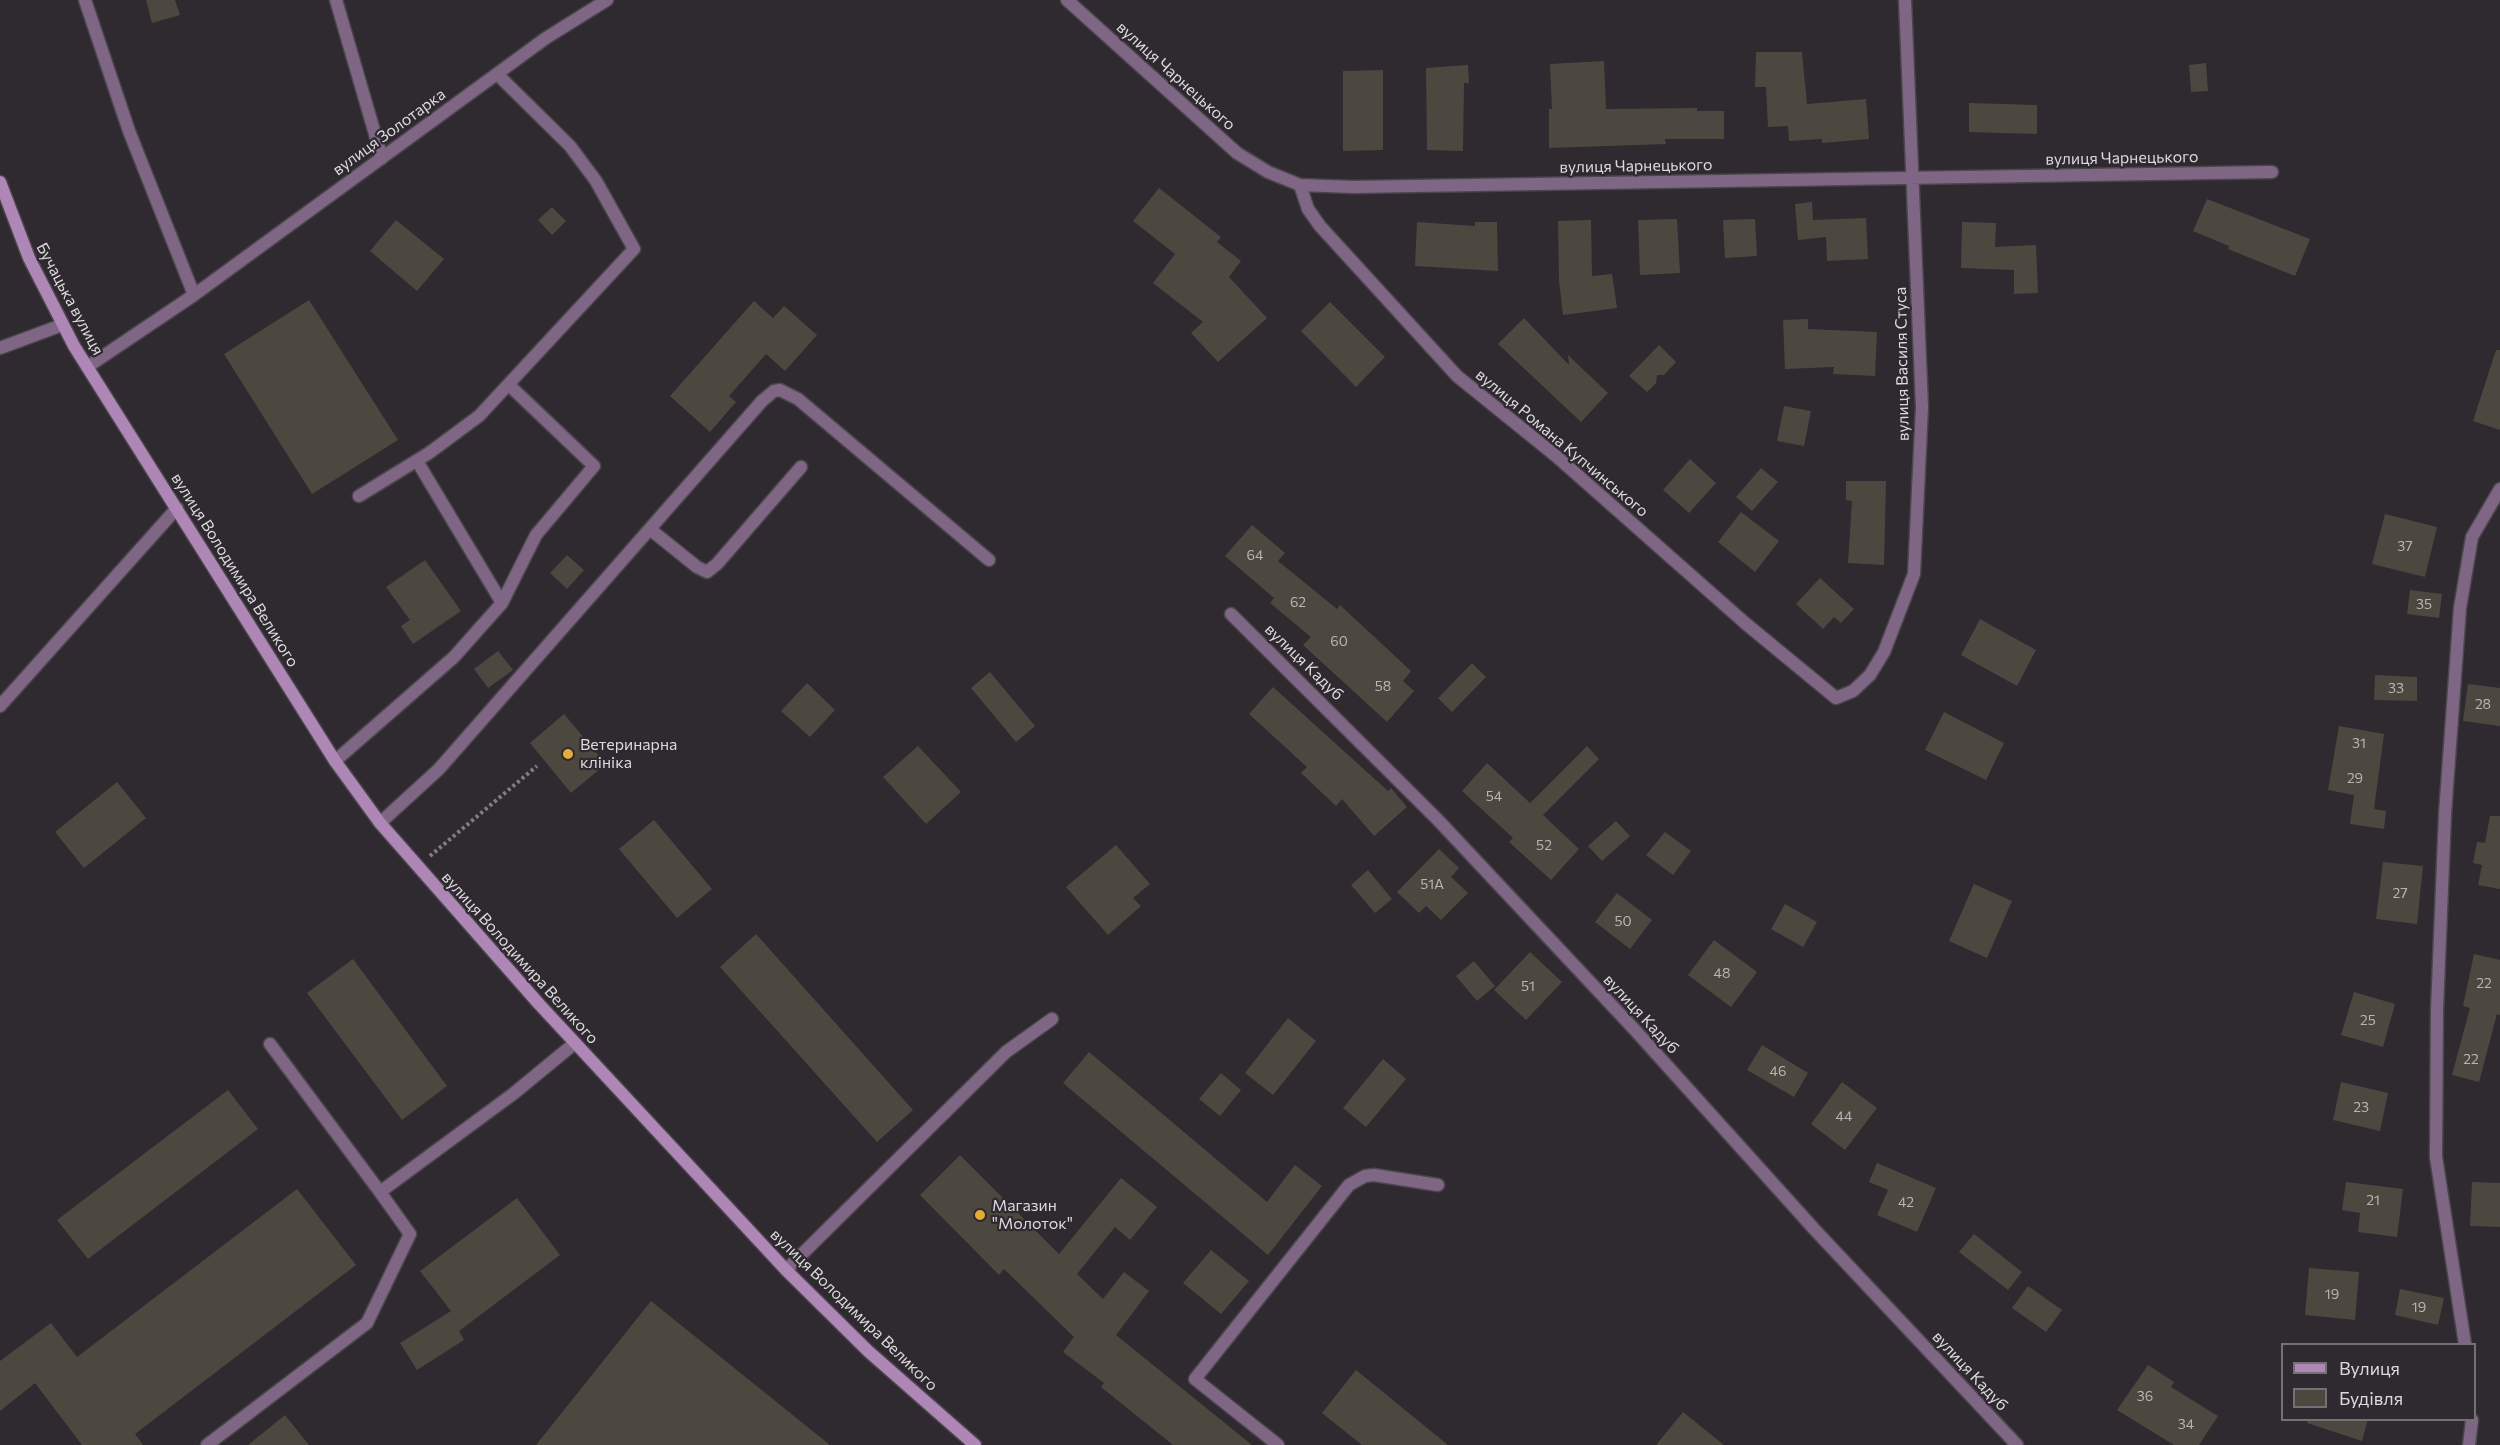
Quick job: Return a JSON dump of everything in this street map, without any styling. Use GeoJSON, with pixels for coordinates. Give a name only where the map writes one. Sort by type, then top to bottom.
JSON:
{"type":"FeatureCollection","features":[{"type":"Feature","properties":{"kind":"main road","name":"Бучацька вулиця"},"geometry":{"type":"LineString","coordinates":[[0,182],[28,258],[62,325],[124,426]]}},
{"type":"Feature","properties":{"kind":"main road","name":"вулиця Володимира Великого"},"geometry":{"type":"LineString","coordinates":[[124,426],[335,761],[380,824],[416,868],[786,1270],[883,1365],[975,1445]]}},
{"type":"Feature","properties":{"kind":"street"},"geometry":{"type":"LineString","coordinates":[[85,0],[121,110],[194,295]]}},
{"type":"Feature","properties":{"kind":"street"},"geometry":{"type":"LineString","coordinates":[[336,0],[382,158]]}},
{"type":"Feature","properties":{"kind":"street","name":"вулиця Золотарка"},"geometry":{"type":"LineString","coordinates":[[87,367],[194,295],[559,29],[607,0]]}},
{"type":"Feature","properties":{"kind":"street","name":"вулиця Чарнецького"},"geometry":{"type":"LineString","coordinates":[[1067,0],[1238,153],[1268,172],[1300,185],[1344,187],[2272,172]]}},
{"type":"Feature","properties":{"kind":"street","name":"вулиця Василя Стуса"},"geometry":{"type":"LineString","coordinates":[[1836,698],[1853,691],[1870,675],[1884,652],[1914,574],[1922,407],[1905,0]]}},
{"type":"Feature","properties":{"kind":"street"},"geometry":{"type":"LineString","coordinates":[[359,496],[417,461],[472,421],[509,385],[634,249],[607,199],[576,154],[557,132],[497,74]]}},
{"type":"Feature","properties":{"kind":"street","name":"вулиця Романа Купчинського"},"geometry":{"type":"LineString","coordinates":[[1300,185],[1308,209],[1320,226],[1457,376],[1556,456],[1745,623],[1836,698]]}},
{"type":"Feature","properties":{"kind":"street"},"geometry":{"type":"LineString","coordinates":[[0,348],[62,325]]}},
{"type":"Feature","properties":{"kind":"street"},"geometry":{"type":"LineString","coordinates":[[335,761],[454,657],[502,603],[536,535],[594,466],[509,385]]}},
{"type":"Feature","properties":{"kind":"street"},"geometry":{"type":"LineString","coordinates":[[380,824],[439,769],[762,401],[774,391],[780,390],[798,399],[990,560]]}},
{"type":"Feature","properties":{"kind":"street"},"geometry":{"type":"LineString","coordinates":[[417,461],[502,603]]}},
{"type":"Feature","properties":{"kind":"street"},"geometry":{"type":"LineString","coordinates":[[651,530],[697,567],[707,572],[717,564],[801,467]]}},
{"type":"Feature","properties":{"kind":"street"},"geometry":{"type":"LineString","coordinates":[[2465,1343],[2436,1157],[2437,999],[2445,814],[2460,608],[2472,537],[2500,489]]}},
{"type":"Feature","properties":{"kind":"street"},"geometry":{"type":"LineString","coordinates":[[0,707],[177,508]]}},
{"type":"Feature","properties":{"kind":"street","name":"вулиця Кадуб"},"geometry":{"type":"LineString","coordinates":[[1231,614],[1446,829],[1634,1029],[1815,1230],[2017,1445]]}},
{"type":"Feature","properties":{"kind":"street"},"geometry":{"type":"LineString","coordinates":[[786,1270],[1006,1052],[1052,1019]]}},
{"type":"Feature","properties":{"kind":"street"},"geometry":{"type":"LineString","coordinates":[[380,1192],[513,1094],[575,1043]]}},
{"type":"Feature","properties":{"kind":"street"},"geometry":{"type":"LineString","coordinates":[[207,1445],[368,1323],[410,1234],[270,1044]]}},
{"type":"Feature","properties":{"kind":"street"},"geometry":{"type":"LineString","coordinates":[[1278,1445],[1195,1379],[1349,1185],[1365,1176],[1374,1175],[1438,1185]]}},
{"type":"Feature","properties":{"kind":"street"},"geometry":{"type":"LineString","coordinates":[[2469,1445],[2472,1421]]}},
{"type":"Feature","properties":{"kind":"path"},"geometry":{"type":"LineString","coordinates":[[416,868],[537,765]]}},
{"type":"Feature","properties":{"kind":"building"},"geometry":{"type":"Polygon","coordinates":[[[146,0],[175,0],[180,15],[152,23],[146,0]]]}},
{"type":"Feature","properties":{"kind":"building"},"geometry":{"type":"Polygon","coordinates":[[[1756,52],[1802,52],[1807,104],[1866,99],[1869,139],[1822,143],[1822,139],[1789,141],[1788,126],[1768,127],[1766,87],[1755,87],[1756,52]]]}},
{"type":"Feature","properties":{"kind":"building"},"geometry":{"type":"Polygon","coordinates":[[[1604,61],[1606,109],[1697,108],[1697,111],[1724,111],[1724,139],[1665,139],[1666,144],[1549,148],[1549,109],[1552,109],[1550,64],[1604,61]]]}},
{"type":"Feature","properties":{"kind":"building"},"geometry":{"type":"Polygon","coordinates":[[[2206,63],[2208,91],[2191,92],[2189,65],[2206,63]]]}},
{"type":"Feature","properties":{"kind":"building"},"geometry":{"type":"Polygon","coordinates":[[[1468,65],[1469,83],[1464,83],[1463,151],[1427,150],[1426,68],[1468,65]]]}},
{"type":"Feature","properties":{"kind":"building"},"geometry":{"type":"Polygon","coordinates":[[[1383,70],[1383,150],[1343,151],[1343,71],[1383,70]]]}},
{"type":"Feature","properties":{"kind":"building"},"geometry":{"type":"Polygon","coordinates":[[[1969,103],[2037,105],[2037,134],[1969,132],[1969,103]]]}},
{"type":"Feature","properties":{"kind":"building"},"geometry":{"type":"Polygon","coordinates":[[[1159,188],[1221,237],[1217,242],[1241,261],[1229,277],[1267,318],[1218,362],[1191,333],[1203,322],[1153,283],[1175,254],[1133,221],[1159,188]]]}},
{"type":"Feature","properties":{"kind":"building"},"geometry":{"type":"Polygon","coordinates":[[[2207,199],[2310,239],[2295,276],[2228,249],[2229,246],[2193,231],[2207,199]]]}},
{"type":"Feature","properties":{"kind":"building"},"geometry":{"type":"Polygon","coordinates":[[[1812,202],[1813,220],[1866,218],[1868,259],[1827,261],[1826,237],[1798,240],[1795,204],[1812,202]]]}},
{"type":"Feature","properties":{"kind":"building"},"geometry":{"type":"Polygon","coordinates":[[[552,207],[566,221],[552,235],[538,220],[552,207]]]}},
{"type":"Feature","properties":{"kind":"building"},"geometry":{"type":"Polygon","coordinates":[[[1677,219],[1680,273],[1640,275],[1638,220],[1677,219]]]}},
{"type":"Feature","properties":{"kind":"building"},"geometry":{"type":"Polygon","coordinates":[[[1755,219],[1757,256],[1725,258],[1723,220],[1755,219]]]}},
{"type":"Feature","properties":{"kind":"building"},"geometry":{"type":"Polygon","coordinates":[[[396,220],[444,259],[417,291],[370,251],[396,220]]]}},
{"type":"Feature","properties":{"kind":"building"},"geometry":{"type":"Polygon","coordinates":[[[1591,220],[1592,276],[1612,274],[1617,308],[1563,315],[1559,281],[1558,221],[1591,220]]]}},
{"type":"Feature","properties":{"kind":"building"},"geometry":{"type":"Polygon","coordinates":[[[1417,222],[1475,226],[1475,222],[1497,222],[1498,271],[1415,266],[1417,222]]]}},
{"type":"Feature","properties":{"kind":"building"},"geometry":{"type":"Polygon","coordinates":[[[1962,222],[1996,223],[1995,247],[2036,245],[2038,293],[2014,294],[2014,270],[1961,268],[1962,222]]]}},
{"type":"Feature","properties":{"kind":"building"},"geometry":{"type":"Polygon","coordinates":[[[309,300],[398,440],[312,494],[224,354],[309,300]]]}},
{"type":"Feature","properties":{"kind":"building"},"geometry":{"type":"Polygon","coordinates":[[[754,301],[773,318],[784,306],[817,335],[785,371],[766,354],[729,396],[736,402],[710,432],[670,396],[754,301]]]}},
{"type":"Feature","properties":{"kind":"building"},"geometry":{"type":"Polygon","coordinates":[[[1330,302],[1385,357],[1356,387],[1301,331],[1330,302]]]}},
{"type":"Feature","properties":{"kind":"building"},"geometry":{"type":"Polygon","coordinates":[[[1524,318],[1569,365],[1568,355],[1608,393],[1581,422],[1498,344],[1524,318]]]}},
{"type":"Feature","properties":{"kind":"building"},"geometry":{"type":"Polygon","coordinates":[[[1808,319],[1808,329],[1877,332],[1875,376],[1833,374],[1834,367],[1785,369],[1783,320],[1808,319]]]}},
{"type":"Feature","properties":{"kind":"building"},"geometry":{"type":"Polygon","coordinates":[[[1659,345],[1676,362],[1664,375],[1657,375],[1656,383],[1647,392],[1629,376],[1659,345]]]}},
{"type":"Feature","properties":{"kind":"building"},"geometry":{"type":"Polygon","coordinates":[[[2496,350],[2500,350],[2500,430],[2473,421],[2496,350]]]}},
{"type":"Feature","properties":{"kind":"building"},"geometry":{"type":"Polygon","coordinates":[[[1784,406],[1811,411],[1804,446],[1777,441],[1784,406]]]}},
{"type":"Feature","properties":{"kind":"building"},"geometry":{"type":"Polygon","coordinates":[[[1690,459],[1716,483],[1689,513],[1663,490],[1690,459]]]}},
{"type":"Feature","properties":{"kind":"building"},"geometry":{"type":"Polygon","coordinates":[[[1761,468],[1778,482],[1752,511],[1736,497],[1761,468]]]}},
{"type":"Feature","properties":{"kind":"building"},"geometry":{"type":"Polygon","coordinates":[[[1846,481],[1886,481],[1884,565],[1848,563],[1852,501],[1846,500],[1846,481]]]}},
{"type":"Feature","properties":{"kind":"building"},"geometry":{"type":"Polygon","coordinates":[[[1741,512],[1779,541],[1755,572],[1718,542],[1741,512]]]}},
{"type":"Feature","properties":{"kind":"building"},"geometry":{"type":"Polygon","coordinates":[[[2385,514],[2437,527],[2425,577],[2372,564],[2385,514]]]}},
{"type":"Feature","properties":{"kind":"building"},"geometry":{"type":"Polygon","coordinates":[[[1252,525],[1285,553],[1278,561],[1337,609],[1340,605],[1411,671],[1403,681],[1414,691],[1387,722],[1303,645],[1311,637],[1270,603],[1274,598],[1225,556],[1252,525]]]}},
{"type":"Feature","properties":{"kind":"building"},"geometry":{"type":"Polygon","coordinates":[[[567,555],[584,570],[567,589],[550,573],[567,555]]]}},
{"type":"Feature","properties":{"kind":"building"},"geometry":{"type":"Polygon","coordinates":[[[425,560],[461,611],[413,644],[401,626],[410,620],[386,587],[425,560]]]}},
{"type":"Feature","properties":{"kind":"building"},"geometry":{"type":"Polygon","coordinates":[[[1820,578],[1854,609],[1841,623],[1834,617],[1823,629],[1796,604],[1820,578]]]}},
{"type":"Feature","properties":{"kind":"building"},"geometry":{"type":"Polygon","coordinates":[[[2410,590],[2442,594],[2439,618],[2407,614],[2410,590]]]}},
{"type":"Feature","properties":{"kind":"building"},"geometry":{"type":"Polygon","coordinates":[[[1980,619],[2036,650],[2017,686],[1961,655],[1980,619]]]}},
{"type":"Feature","properties":{"kind":"building"},"geometry":{"type":"Polygon","coordinates":[[[498,651],[513,670],[488,688],[474,669],[498,651]]]}},
{"type":"Feature","properties":{"kind":"building"},"geometry":{"type":"Polygon","coordinates":[[[1472,663],[1486,677],[1452,712],[1438,698],[1472,663]]]}},
{"type":"Feature","properties":{"kind":"building"},"geometry":{"type":"Polygon","coordinates":[[[990,672],[1035,726],[1016,742],[971,688],[990,672]]]}},
{"type":"Feature","properties":{"kind":"building"},"geometry":{"type":"Polygon","coordinates":[[[2375,675],[2417,677],[2417,701],[2374,700],[2375,675]]]}},
{"type":"Feature","properties":{"kind":"building"},"geometry":{"type":"Polygon","coordinates":[[[807,683],[835,710],[810,737],[781,711],[807,683]]]}},
{"type":"Feature","properties":{"kind":"building"},"geometry":{"type":"Polygon","coordinates":[[[2468,684],[2500,688],[2500,726],[2463,721],[2468,684]]]}},
{"type":"Feature","properties":{"kind":"building"},"geometry":{"type":"Polygon","coordinates":[[[1273,687],[1388,791],[1391,788],[1407,807],[1374,836],[1342,799],[1336,806],[1301,773],[1307,767],[1249,714],[1273,687]]]}},
{"type":"Feature","properties":{"kind":"building"},"geometry":{"type":"Polygon","coordinates":[[[1944,712],[2004,743],[1986,780],[1925,750],[1944,712]]]}},
{"type":"Feature","properties":{"kind":"building","name":"Ветеринарна клініка"},"geometry":{"type":"Polygon","coordinates":[[[564,714],[606,764],[571,793],[530,743],[564,714]]]}},
{"type":"Feature","properties":{"kind":"building"},"geometry":{"type":"Polygon","coordinates":[[[2339,726],[2384,734],[2374,809],[2386,811],[2384,829],[2350,824],[2354,795],[2328,790],[2339,726]]]}},
{"type":"Feature","properties":{"kind":"building"},"geometry":{"type":"Polygon","coordinates":[[[918,746],[961,792],[926,824],[883,777],[918,746]]]}},
{"type":"Feature","properties":{"kind":"building"},"geometry":{"type":"Polygon","coordinates":[[[1587,746],[1599,759],[1543,815],[1579,849],[1551,880],[1509,842],[1513,838],[1462,791],[1487,763],[1530,803],[1587,746]]]}},
{"type":"Feature","properties":{"kind":"building"},"geometry":{"type":"Polygon","coordinates":[[[117,782],[146,818],[84,868],[55,832],[117,782]]]}},
{"type":"Feature","properties":{"kind":"building"},"geometry":{"type":"Polygon","coordinates":[[[2490,816],[2500,816],[2500,889],[2478,885],[2482,865],[2473,863],[2477,842],[2485,843],[2490,816]]]}},
{"type":"Feature","properties":{"kind":"building"},"geometry":{"type":"Polygon","coordinates":[[[654,820],[712,889],[677,918],[619,849],[654,820]]]}},
{"type":"Feature","properties":{"kind":"building"},"geometry":{"type":"Polygon","coordinates":[[[1616,821],[1630,836],[1602,861],[1588,846],[1616,821]]]}},
{"type":"Feature","properties":{"kind":"building"},"geometry":{"type":"Polygon","coordinates":[[[1665,832],[1691,851],[1673,875],[1646,855],[1665,832]]]}},
{"type":"Feature","properties":{"kind":"building"},"geometry":{"type":"Polygon","coordinates":[[[1116,845],[1150,884],[1133,898],[1141,906],[1108,935],[1066,887],[1116,845]]]}},
{"type":"Feature","properties":{"kind":"building"},"geometry":{"type":"Polygon","coordinates":[[[1439,849],[1459,868],[1451,877],[1468,893],[1441,920],[1426,906],[1419,913],[1397,892],[1439,849]]]}},
{"type":"Feature","properties":{"kind":"building"},"geometry":{"type":"Polygon","coordinates":[[[2383,862],[2423,866],[2417,924],[2376,919],[2383,862]]]}},
{"type":"Feature","properties":{"kind":"building"},"geometry":{"type":"Polygon","coordinates":[[[1368,870],[1392,899],[1375,913],[1351,885],[1368,870]]]}},
{"type":"Feature","properties":{"kind":"building"},"geometry":{"type":"Polygon","coordinates":[[[1974,884],[2012,901],[1987,958],[1949,941],[1974,884]]]}},
{"type":"Feature","properties":{"kind":"building"},"geometry":{"type":"Polygon","coordinates":[[[1617,893],[1652,920],[1630,949],[1595,922],[1617,893]]]}},
{"type":"Feature","properties":{"kind":"building"},"geometry":{"type":"Polygon","coordinates":[[[1785,904],[1817,922],[1803,947],[1771,929],[1785,904]]]}},
{"type":"Feature","properties":{"kind":"building"},"geometry":{"type":"Polygon","coordinates":[[[756,934],[913,1110],[877,1142],[720,967],[756,934]]]}},
{"type":"Feature","properties":{"kind":"building"},"geometry":{"type":"Polygon","coordinates":[[[1714,940],[1757,972],[1731,1007],[1688,975],[1714,940]]]}},
{"type":"Feature","properties":{"kind":"building"},"geometry":{"type":"Polygon","coordinates":[[[1530,952],[1562,982],[1526,1020],[1494,990],[1530,952]]]}},
{"type":"Feature","properties":{"kind":"building"},"geometry":{"type":"Polygon","coordinates":[[[2474,954],[2500,960],[2500,1015],[2497,1014],[2479,1082],[2452,1075],[2470,1008],[2463,1006],[2474,954]]]}},
{"type":"Feature","properties":{"kind":"building"},"geometry":{"type":"Polygon","coordinates":[[[353,959],[447,1086],[402,1120],[307,993],[353,959]]]}},
{"type":"Feature","properties":{"kind":"building"},"geometry":{"type":"Polygon","coordinates":[[[1474,961],[1495,986],[1477,1001],[1456,976],[1474,961]]]}},
{"type":"Feature","properties":{"kind":"building"},"geometry":{"type":"Polygon","coordinates":[[[2354,992],[2395,1004],[2383,1047],[2341,1035],[2354,992]]]}},
{"type":"Feature","properties":{"kind":"building"},"geometry":{"type":"Polygon","coordinates":[[[1288,1018],[1316,1041],[1273,1095],[1245,1073],[1288,1018]]]}},
{"type":"Feature","properties":{"kind":"building"},"geometry":{"type":"Polygon","coordinates":[[[1762,1045],[1808,1073],[1794,1097],[1747,1070],[1762,1045]]]}},
{"type":"Feature","properties":{"kind":"building"},"geometry":{"type":"Polygon","coordinates":[[[1089,1052],[1267,1202],[1295,1165],[1322,1186],[1268,1255],[1063,1083],[1089,1052]]]}},
{"type":"Feature","properties":{"kind":"building"},"geometry":{"type":"Polygon","coordinates":[[[1383,1059],[1406,1079],[1366,1127],[1343,1108],[1383,1059]]]}},
{"type":"Feature","properties":{"kind":"building"},"geometry":{"type":"Polygon","coordinates":[[[1221,1073],[1241,1090],[1220,1116],[1199,1099],[1221,1073]]]}},
{"type":"Feature","properties":{"kind":"building"},"geometry":{"type":"Polygon","coordinates":[[[1842,1082],[1877,1108],[1845,1150],[1811,1124],[1842,1082]]]}},
{"type":"Feature","properties":{"kind":"building"},"geometry":{"type":"Polygon","coordinates":[[[2341,1082],[2388,1093],[2380,1131],[2333,1120],[2341,1082]]]}},
{"type":"Feature","properties":{"kind":"building"},"geometry":{"type":"Polygon","coordinates":[[[228,1090],[258,1129],[88,1259],[57,1220],[228,1090]]]}},
{"type":"Feature","properties":{"kind":"building"},"geometry":{"type":"Polygon","coordinates":[[[960,1155],[1059,1254],[1121,1178],[1157,1207],[1130,1240],[1115,1227],[1077,1274],[1103,1299],[1124,1272],[1149,1291],[1116,1335],[1252,1445],[1173,1445],[1101,1387],[1104,1383],[1063,1352],[1074,1337],[1004,1269],[999,1275],[920,1195],[960,1155]]]}},
{"type":"Feature","properties":{"kind":"building"},"geometry":{"type":"Polygon","coordinates":[[[1877,1163],[1936,1188],[1917,1232],[1877,1215],[1888,1190],[1869,1182],[1877,1163]]]}},
{"type":"Feature","properties":{"kind":"building"},"geometry":{"type":"Polygon","coordinates":[[[2346,1182],[2403,1189],[2397,1237],[2358,1232],[2360,1213],[2342,1210],[2346,1182]]]}},
{"type":"Feature","properties":{"kind":"building"},"geometry":{"type":"Polygon","coordinates":[[[2472,1182],[2500,1183],[2500,1227],[2470,1226],[2472,1182]]]}},
{"type":"Feature","properties":{"kind":"building"},"geometry":{"type":"Polygon","coordinates":[[[297,1189],[356,1265],[135,1434],[143,1445],[82,1445],[35,1383],[0,1411],[0,1361],[51,1323],[77,1357],[297,1189]]]}},
{"type":"Feature","properties":{"kind":"building"},"geometry":{"type":"Polygon","coordinates":[[[517,1198],[560,1255],[459,1331],[464,1340],[417,1370],[400,1343],[451,1311],[420,1271],[517,1198]]]}},
{"type":"Feature","properties":{"kind":"building"},"geometry":{"type":"Polygon","coordinates":[[[1974,1234],[2022,1272],[2008,1290],[1959,1252],[1974,1234]]]}},
{"type":"Feature","properties":{"kind":"building"},"geometry":{"type":"Polygon","coordinates":[[[1211,1250],[1249,1281],[1221,1314],[1183,1283],[1211,1250]]]}},
{"type":"Feature","properties":{"kind":"building"},"geometry":{"type":"Polygon","coordinates":[[[2309,1268],[2359,1272],[2355,1320],[2305,1315],[2309,1268]]]}},
{"type":"Feature","properties":{"kind":"building"},"geometry":{"type":"Polygon","coordinates":[[[2028,1286],[2062,1310],[2046,1332],[2012,1308],[2028,1286]]]}},
{"type":"Feature","properties":{"kind":"building"},"geometry":{"type":"Polygon","coordinates":[[[2400,1289],[2444,1298],[2438,1325],[2395,1315],[2400,1289]]]}},
{"type":"Feature","properties":{"kind":"building"},"geometry":{"type":"Polygon","coordinates":[[[651,1301],[830,1445],[536,1445],[651,1301]]]}},
{"type":"Feature","properties":{"kind":"building"},"geometry":{"type":"Polygon","coordinates":[[[2148,1365],[2174,1382],[2171,1387],[2218,1416],[2199,1445],[2174,1445],[2117,1410],[2148,1365]]]}},
{"type":"Feature","properties":{"kind":"building"},"geometry":{"type":"Polygon","coordinates":[[[1356,1370],[1448,1445],[1362,1445],[1322,1413],[1356,1370]]]}},
{"type":"Feature","properties":{"kind":"building"},"geometry":{"type":"Polygon","coordinates":[[[1683,1412],[1724,1445],[1656,1445],[1683,1412]]]}},
{"type":"Feature","properties":{"kind":"building"},"geometry":{"type":"Polygon","coordinates":[[[285,1415],[309,1445],[248,1445],[285,1415]]]}},
{"type":"Feature","properties":{"kind":"building"},"geometry":{"type":"Polygon","coordinates":[[[2308,1421],[2367,1421],[2362,1441],[2307,1423],[2308,1421]]]}},
{"type":"Feature","properties":{"kind":"place","name":"Ветеринарна клініка"},"geometry":{"type":"Point","coordinates":[568,754]}},
{"type":"Feature","properties":{"kind":"place","name":"Магазин \"Молоток\""},"geometry":{"type":"Point","coordinates":[980,1215]}}]}
